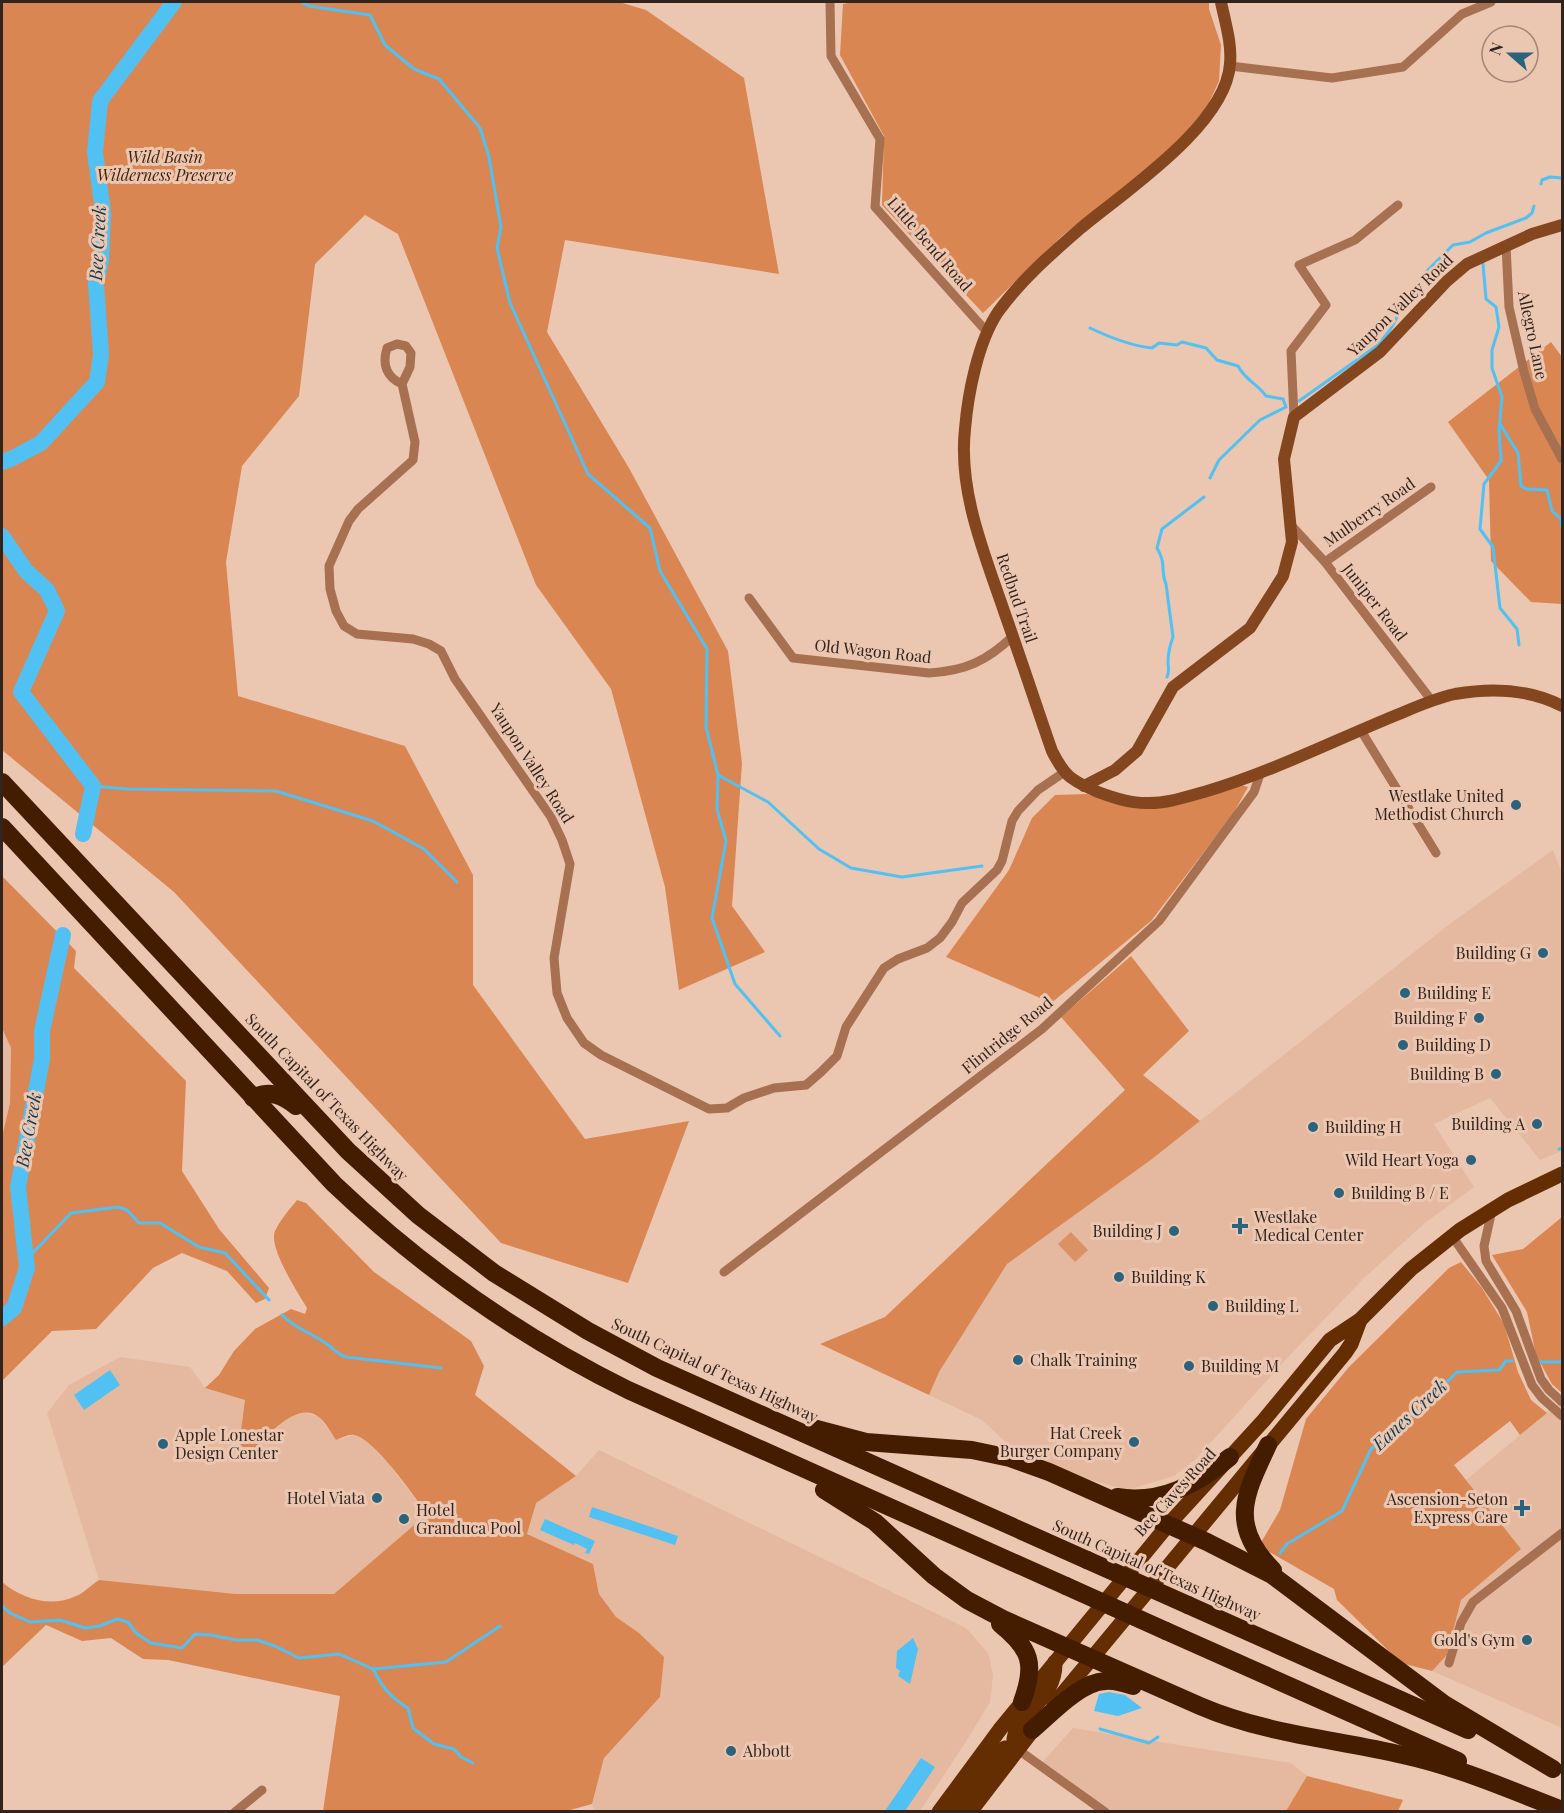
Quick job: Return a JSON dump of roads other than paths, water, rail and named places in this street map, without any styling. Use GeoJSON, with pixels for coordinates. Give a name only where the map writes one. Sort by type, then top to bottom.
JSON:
{"type":"FeatureCollection","features":[{"type":"Feature","properties":{"kind":"highway","name":"South Capital of Texas Highway"},"geometry":{"type":"LineString","coordinates":[[2,782],[337,1140],[418,1215],[501,1278],[602,1340],[686,1382],[1558,1771]]}},
{"type":"Feature","properties":{"kind":"highway"},"geometry":{"type":"LineString","coordinates":[[2,827],[311,1161],[394,1238],[456,1287],[513,1325],[587,1369],[712,1428],[1563,1809]]}},
{"type":"Feature","properties":{"kind":"highway"},"geometry":{"type":"LineString","coordinates":[[235,1031],[259,1074],[258,1087],[253,1098]]}},
{"type":"Feature","properties":{"kind":"highway"},"geometry":{"type":"LineString","coordinates":[[253,1098],[266,1093],[280,1096],[337,1140]]}},
{"type":"Feature","properties":{"kind":"highway"},"geometry":{"type":"LineString","coordinates":[[686,1382],[842,1436],[880,1443],[997,1455],[1035,1466],[1194,1536],[1258,1567],[1293,1590],[1444,1704],[1558,1771]]}},
{"type":"Feature","properties":{"kind":"highway"},"geometry":{"type":"LineString","coordinates":[[712,1428],[825,1490],[863,1514],[886,1531],[934,1576],[1016,1637],[1027,1653],[1030,1676],[1022,1702]]}},
{"type":"Feature","properties":{"kind":"highway"},"geometry":{"type":"LineString","coordinates":[[1268,1445],[1247,1490],[1244,1507],[1245,1521],[1257,1553],[1293,1590]]}},
{"type":"Feature","properties":{"kind":"highway"},"geometry":{"type":"LineString","coordinates":[[1095,1492],[1130,1499],[1162,1496],[1200,1479],[1230,1457]]}},
{"type":"Feature","properties":{"kind":"highway"},"geometry":{"type":"LineString","coordinates":[[975,1605],[1061,1655],[1092,1658],[1222,1716],[1261,1727],[1419,1759],[1563,1809]]}},
{"type":"Feature","properties":{"kind":"highway"},"geometry":{"type":"LineString","coordinates":[[1032,1730],[1081,1689],[1103,1681],[1118,1682],[1185,1700]]}},
{"type":"Feature","properties":{"kind":"main road","name":"Bee Caves Road"},"geometry":{"type":"LineString","coordinates":[[939,1812],[1022,1702],[1168,1525],[1230,1457],[1330,1340],[1360,1320],[1411,1269],[1452,1236],[1519,1194],[1563,1174]]}},
{"type":"Feature","properties":{"kind":"main road","name":"Bee Caves Road"},"geometry":{"type":"LineString","coordinates":[[970,1812],[1032,1730],[1345,1353],[1360,1320]]}},
{"type":"Feature","properties":{"kind":"main road"},"geometry":{"type":"LineString","coordinates":[[952,1812],[998,1752],[1005,1748],[1017,1749],[1014,1739],[1016,1730],[1049,1689],[1061,1655]]}},
{"type":"Feature","properties":{"kind":"street","name":"Little Bend Road"},"geometry":{"type":"LineString","coordinates":[[830,2],[831,56],[880,139],[875,207],[987,332]]}},
{"type":"Feature","properties":{"kind":"street","name":"Redbud Trail"},"geometry":{"type":"LineString","coordinates":[[1063,773],[1052,751],[980,540],[970,503],[964,430],[969,398],[980,352],[997,314],[1030,275],[1081,228],[1154,170],[1182,143],[1213,106],[1230,66],[1229,42],[1221,2]]}},
{"type":"Feature","properties":{"kind":"street"},"geometry":{"type":"LineString","coordinates":[[1230,66],[1332,78],[1402,67],[1462,14],[1491,2]]}},
{"type":"Feature","properties":{"kind":"street"},"geometry":{"type":"LineString","coordinates":[[1084,786],[1115,770],[1137,751],[1173,687],[1250,628],[1283,576],[1292,542],[1284,459],[1294,417],[1291,351],[1326,305],[1299,265],[1355,240],[1398,205]]}},
{"type":"Feature","properties":{"kind":"street","name":"Yaupon Valley Road"},"geometry":{"type":"LineString","coordinates":[[1294,417],[1380,352],[1467,264],[1532,234],[1563,225]]}},
{"type":"Feature","properties":{"kind":"street","name":"Allegro Lane"},"geometry":{"type":"LineString","coordinates":[[1506,245],[1509,307],[1524,372],[1535,409],[1563,459]]}},
{"type":"Feature","properties":{"kind":"street","name":"Yaupon Valley Road"},"geometry":{"type":"LineString","coordinates":[[402,384],[415,442],[413,460],[358,509],[349,521],[329,566],[330,589],[336,611],[344,626],[357,634],[413,639],[441,651],[455,679],[551,817],[570,864],[554,958],[557,993],[567,1018],[584,1043],[601,1055],[709,1109],[727,1108],[744,1098],[774,1088],[806,1085],[837,1056],[846,1027],[884,968],[898,959],[927,948],[940,938],[962,903],[997,870],[1002,861],[1012,821],[1018,811],[1038,790],[1063,773]]}},
{"type":"Feature","properties":{"kind":"street","name":"Mulberry Road"},"geometry":{"type":"LineString","coordinates":[[1325,562],[1431,487]]}},
{"type":"Feature","properties":{"kind":"street","name":"Juniper Road"},"geometry":{"type":"LineString","coordinates":[[1291,525],[1325,562],[1432,700]]}},
{"type":"Feature","properties":{"kind":"street","name":"Old Wagon Road"},"geometry":{"type":"LineString","coordinates":[[749,598],[793,658],[929,673],[952,671],[989,657],[1013,636]]}},
{"type":"Feature","properties":{"kind":"street"},"geometry":{"type":"LineString","coordinates":[[1063,773],[1084,786],[1118,800],[1149,803],[1206,792],[1260,774],[1360,729],[1432,700],[1454,694],[1508,691],[1532,694],[1563,706]]}},
{"type":"Feature","properties":{"kind":"street"},"geometry":{"type":"LineString","coordinates":[[1360,729],[1436,853]]}},
{"type":"Feature","properties":{"kind":"street"},"geometry":{"type":"LineString","coordinates":[[1115,770],[1111,784],[1118,800]]}},
{"type":"Feature","properties":{"kind":"street","name":"Flintridge Road"},"geometry":{"type":"LineString","coordinates":[[724,1272],[1042,1029],[1159,921],[1254,792],[1260,774]]}},
{"type":"Feature","properties":{"kind":"street"},"geometry":{"type":"LineString","coordinates":[[1492,1210],[1484,1246],[1486,1261],[1516,1311],[1541,1379],[1549,1390],[1563,1402]]}},
{"type":"Feature","properties":{"kind":"street"},"geometry":{"type":"LineString","coordinates":[[1452,1236],[1502,1308],[1532,1385],[1547,1404],[1563,1416]]}},
{"type":"Feature","properties":{"kind":"street"},"geometry":{"type":"LineString","coordinates":[[1449,1663],[1461,1623],[1473,1602],[1563,1533]]}},
{"type":"Feature","properties":{"kind":"street"},"geometry":{"type":"LineString","coordinates":[[1017,1749],[1105,1812]]}},
{"type":"Feature","properties":{"kind":"street"},"geometry":{"type":"LineString","coordinates":[[235,1812],[262,1790]]}},
{"type":"Feature","properties":{"kind":"water"},"geometry":{"type":"Polygon","coordinates":[[[110,1370],[120,1385],[84,1410],[74,1395],[110,1370]]]}},
{"type":"Feature","properties":{"kind":"water"},"geometry":{"type":"Polygon","coordinates":[[[592,1507],[678,1536],[675,1545],[589,1517],[592,1507]]]}},
{"type":"Feature","properties":{"kind":"water"},"geometry":{"type":"Polygon","coordinates":[[[545,1519],[595,1541],[589,1554],[585,1553],[587,1549],[575,1543],[574,1545],[540,1530],[545,1519]]]}},
{"type":"Feature","properties":{"kind":"water"},"geometry":{"type":"Polygon","coordinates":[[[913,1638],[918,1649],[910,1684],[898,1676],[900,1671],[896,1668],[897,1651],[913,1638]]]}},
{"type":"Feature","properties":{"kind":"water"},"geometry":{"type":"Polygon","coordinates":[[[1109,1692],[1125,1695],[1142,1708],[1118,1716],[1094,1711],[1099,1694],[1109,1692]]]}},
{"type":"Feature","properties":{"kind":"water"},"geometry":{"type":"Polygon","coordinates":[[[921,1758],[935,1767],[905,1811],[885,1811],[921,1758]]]}},
{"type":"Feature","properties":{"kind":"waterway","name":"Bee Creek"},"geometry":{"type":"LineString","coordinates":[[2,462],[41,443],[97,382],[101,355],[96,284],[101,260],[103,212],[95,152],[100,101],[174,2]]}},
{"type":"Feature","properties":{"kind":"waterway"},"geometry":{"type":"LineString","coordinates":[[301,2],[309,6],[370,15],[385,45],[414,69],[439,79],[480,128],[489,157],[501,227],[497,248],[510,303],[588,474],[650,528],[660,571],[707,649],[706,727],[718,775],[717,809],[726,841],[712,918],[735,984],[780,1036]]}},
{"type":"Feature","properties":{"kind":"waterway"},"geometry":{"type":"LineString","coordinates":[[1541,184],[1542,180],[1550,177],[1562,178]]}},
{"type":"Feature","properties":{"kind":"waterway"},"geometry":{"type":"LineString","coordinates":[[1299,401],[1378,345],[1390,330],[1403,306],[1412,298],[1426,272],[1453,245],[1470,242],[1486,233],[1526,218],[1532,213],[1534,206]]}},
{"type":"Feature","properties":{"kind":"waterway"},"geometry":{"type":"LineString","coordinates":[[1483,264],[1486,299],[1496,307],[1499,327],[1492,350],[1492,368],[1502,397],[1499,430],[1501,461],[1484,484],[1480,529],[1493,547],[1500,608],[1517,629],[1519,645]]}},
{"type":"Feature","properties":{"kind":"waterway"},"geometry":{"type":"LineString","coordinates":[[1090,328],[1120,341],[1144,347],[1152,348],[1159,343],[1177,345],[1182,342],[1206,348],[1217,360],[1238,366],[1266,396],[1283,399],[1286,407],[1260,420],[1219,460],[1210,478]]}},
{"type":"Feature","properties":{"kind":"waterway"},"geometry":{"type":"LineString","coordinates":[[1500,424],[1518,453],[1521,486],[1526,489],[1547,490],[1552,511],[1561,519],[1562,527]]}},
{"type":"Feature","properties":{"kind":"waterway"},"geometry":{"type":"LineString","coordinates":[[1167,677],[1173,637],[1163,563],[1157,548],[1162,529],[1204,497]]}},
{"type":"Feature","properties":{"kind":"waterway","name":"Bee Creek"},"geometry":{"type":"LineString","coordinates":[[2,536],[26,571],[47,590],[57,611],[21,692],[93,786],[83,834]]}},
{"type":"Feature","properties":{"kind":"waterway"},"geometry":{"type":"LineString","coordinates":[[718,775],[768,802],[819,849],[851,868],[902,877],[982,866]]}},
{"type":"Feature","properties":{"kind":"waterway"},"geometry":{"type":"LineString","coordinates":[[93,786],[128,789],[276,791],[373,821],[424,849],[457,882]]}},
{"type":"Feature","properties":{"kind":"waterway","name":"Bee Creek"},"geometry":{"type":"LineString","coordinates":[[2,1318],[14,1308],[27,1268],[18,1187],[42,1059],[42,1031],[63,935]]}},
{"type":"Feature","properties":{"kind":"waterway"},"geometry":{"type":"LineString","coordinates":[[26,1260],[71,1213],[118,1207],[127,1210],[139,1223],[160,1223],[199,1247],[225,1253],[269,1300]]}},
{"type":"Feature","properties":{"kind":"waterway"},"geometry":{"type":"LineString","coordinates":[[282,1315],[346,1357],[441,1368]]}},
{"type":"Feature","properties":{"kind":"waterway","name":"Eanes Creek"},"geometry":{"type":"LineString","coordinates":[[1539,1362],[1560,1362],[1562,1360]]}},
{"type":"Feature","properties":{"kind":"waterway","name":"Eanes Creek"},"geometry":{"type":"LineString","coordinates":[[1280,1553],[1287,1544],[1342,1511],[1371,1449],[1426,1403],[1457,1372],[1499,1370],[1506,1361],[1512,1361]]}},
{"type":"Feature","properties":{"kind":"waterway"},"geometry":{"type":"LineString","coordinates":[[2,1606],[10,1613],[30,1622],[60,1620],[85,1628],[100,1626],[117,1619],[128,1622],[136,1633],[151,1643],[182,1648],[195,1634],[236,1640],[257,1640],[299,1658],[339,1654],[373,1669],[446,1662],[500,1626]]}},
{"type":"Feature","properties":{"kind":"waterway"},"geometry":{"type":"LineString","coordinates":[[373,1669],[388,1692],[408,1708],[413,1728],[434,1744],[454,1749],[461,1757],[473,1763]]}},
{"type":"Feature","properties":{"kind":"waterway","name":"Eanes Creek"},"geometry":{"type":"LineString","coordinates":[[1100,1729],[1149,1743],[1158,1737]]}},
{"type":"Feature","properties":{"kind":"place","name":"Westlake United Methodist Church"},"geometry":{"type":"Point","coordinates":[1516,805]}},
{"type":"Feature","properties":{"kind":"place","name":"Building G"},"geometry":{"type":"Point","coordinates":[1543,953]}},
{"type":"Feature","properties":{"kind":"place","name":"Building E"},"geometry":{"type":"Point","coordinates":[1405,993]}},
{"type":"Feature","properties":{"kind":"place","name":"Building F"},"geometry":{"type":"Point","coordinates":[1479,1018]}},
{"type":"Feature","properties":{"kind":"place","name":"Building D"},"geometry":{"type":"Point","coordinates":[1403,1045]}},
{"type":"Feature","properties":{"kind":"place","name":"Building B"},"geometry":{"type":"Point","coordinates":[1496,1074]}},
{"type":"Feature","properties":{"kind":"place","name":"Building A"},"geometry":{"type":"Point","coordinates":[1537,1124]}},
{"type":"Feature","properties":{"kind":"place","name":"Building H"},"geometry":{"type":"Point","coordinates":[1313,1127]}},
{"type":"Feature","properties":{"kind":"place","name":"Wild Heart Yoga"},"geometry":{"type":"Point","coordinates":[1471,1160]}},
{"type":"Feature","properties":{"kind":"place","name":"Building B / E"},"geometry":{"type":"Point","coordinates":[1339,1193]}},
{"type":"Feature","properties":{"kind":"place","name":"Westlake Medical Center"},"geometry":{"type":"Point","coordinates":[1240,1226]}},
{"type":"Feature","properties":{"kind":"place","name":"Building J"},"geometry":{"type":"Point","coordinates":[1174,1231]}},
{"type":"Feature","properties":{"kind":"place","name":"Building K"},"geometry":{"type":"Point","coordinates":[1119,1277]}},
{"type":"Feature","properties":{"kind":"place","name":"Building L"},"geometry":{"type":"Point","coordinates":[1213,1306]}},
{"type":"Feature","properties":{"kind":"place","name":"Chalk Training"},"geometry":{"type":"Point","coordinates":[1018,1360]}},
{"type":"Feature","properties":{"kind":"place","name":"Building M"},"geometry":{"type":"Point","coordinates":[1189,1366]}},
{"type":"Feature","properties":{"kind":"place","name":"Hat Creek Burger Company"},"geometry":{"type":"Point","coordinates":[1134,1442]}},
{"type":"Feature","properties":{"kind":"place","name":"Apple Lonestar Design Center"},"geometry":{"type":"Point","coordinates":[163,1444]}},
{"type":"Feature","properties":{"kind":"place","name":"Hotel Viata"},"geometry":{"type":"Point","coordinates":[377,1498]}},
{"type":"Feature","properties":{"kind":"place","name":"Ascension-Seton Express Care"},"geometry":{"type":"Point","coordinates":[1522,1508]}},
{"type":"Feature","properties":{"kind":"place","name":"Hotel Granduca Pool"},"geometry":{"type":"Point","coordinates":[404,1519]}},
{"type":"Feature","properties":{"kind":"place","name":"Gold's Gym"},"geometry":{"type":"Point","coordinates":[1527,1640]}},
{"type":"Feature","properties":{"kind":"place","name":"Abbott"},"geometry":{"type":"Point","coordinates":[731,1751]}},
{"type":"Feature","properties":{"kind":"park label","name":"Wild Basin Wilderness Preserve"},"geometry":{"type":"Point","coordinates":[165,166]}}]}
